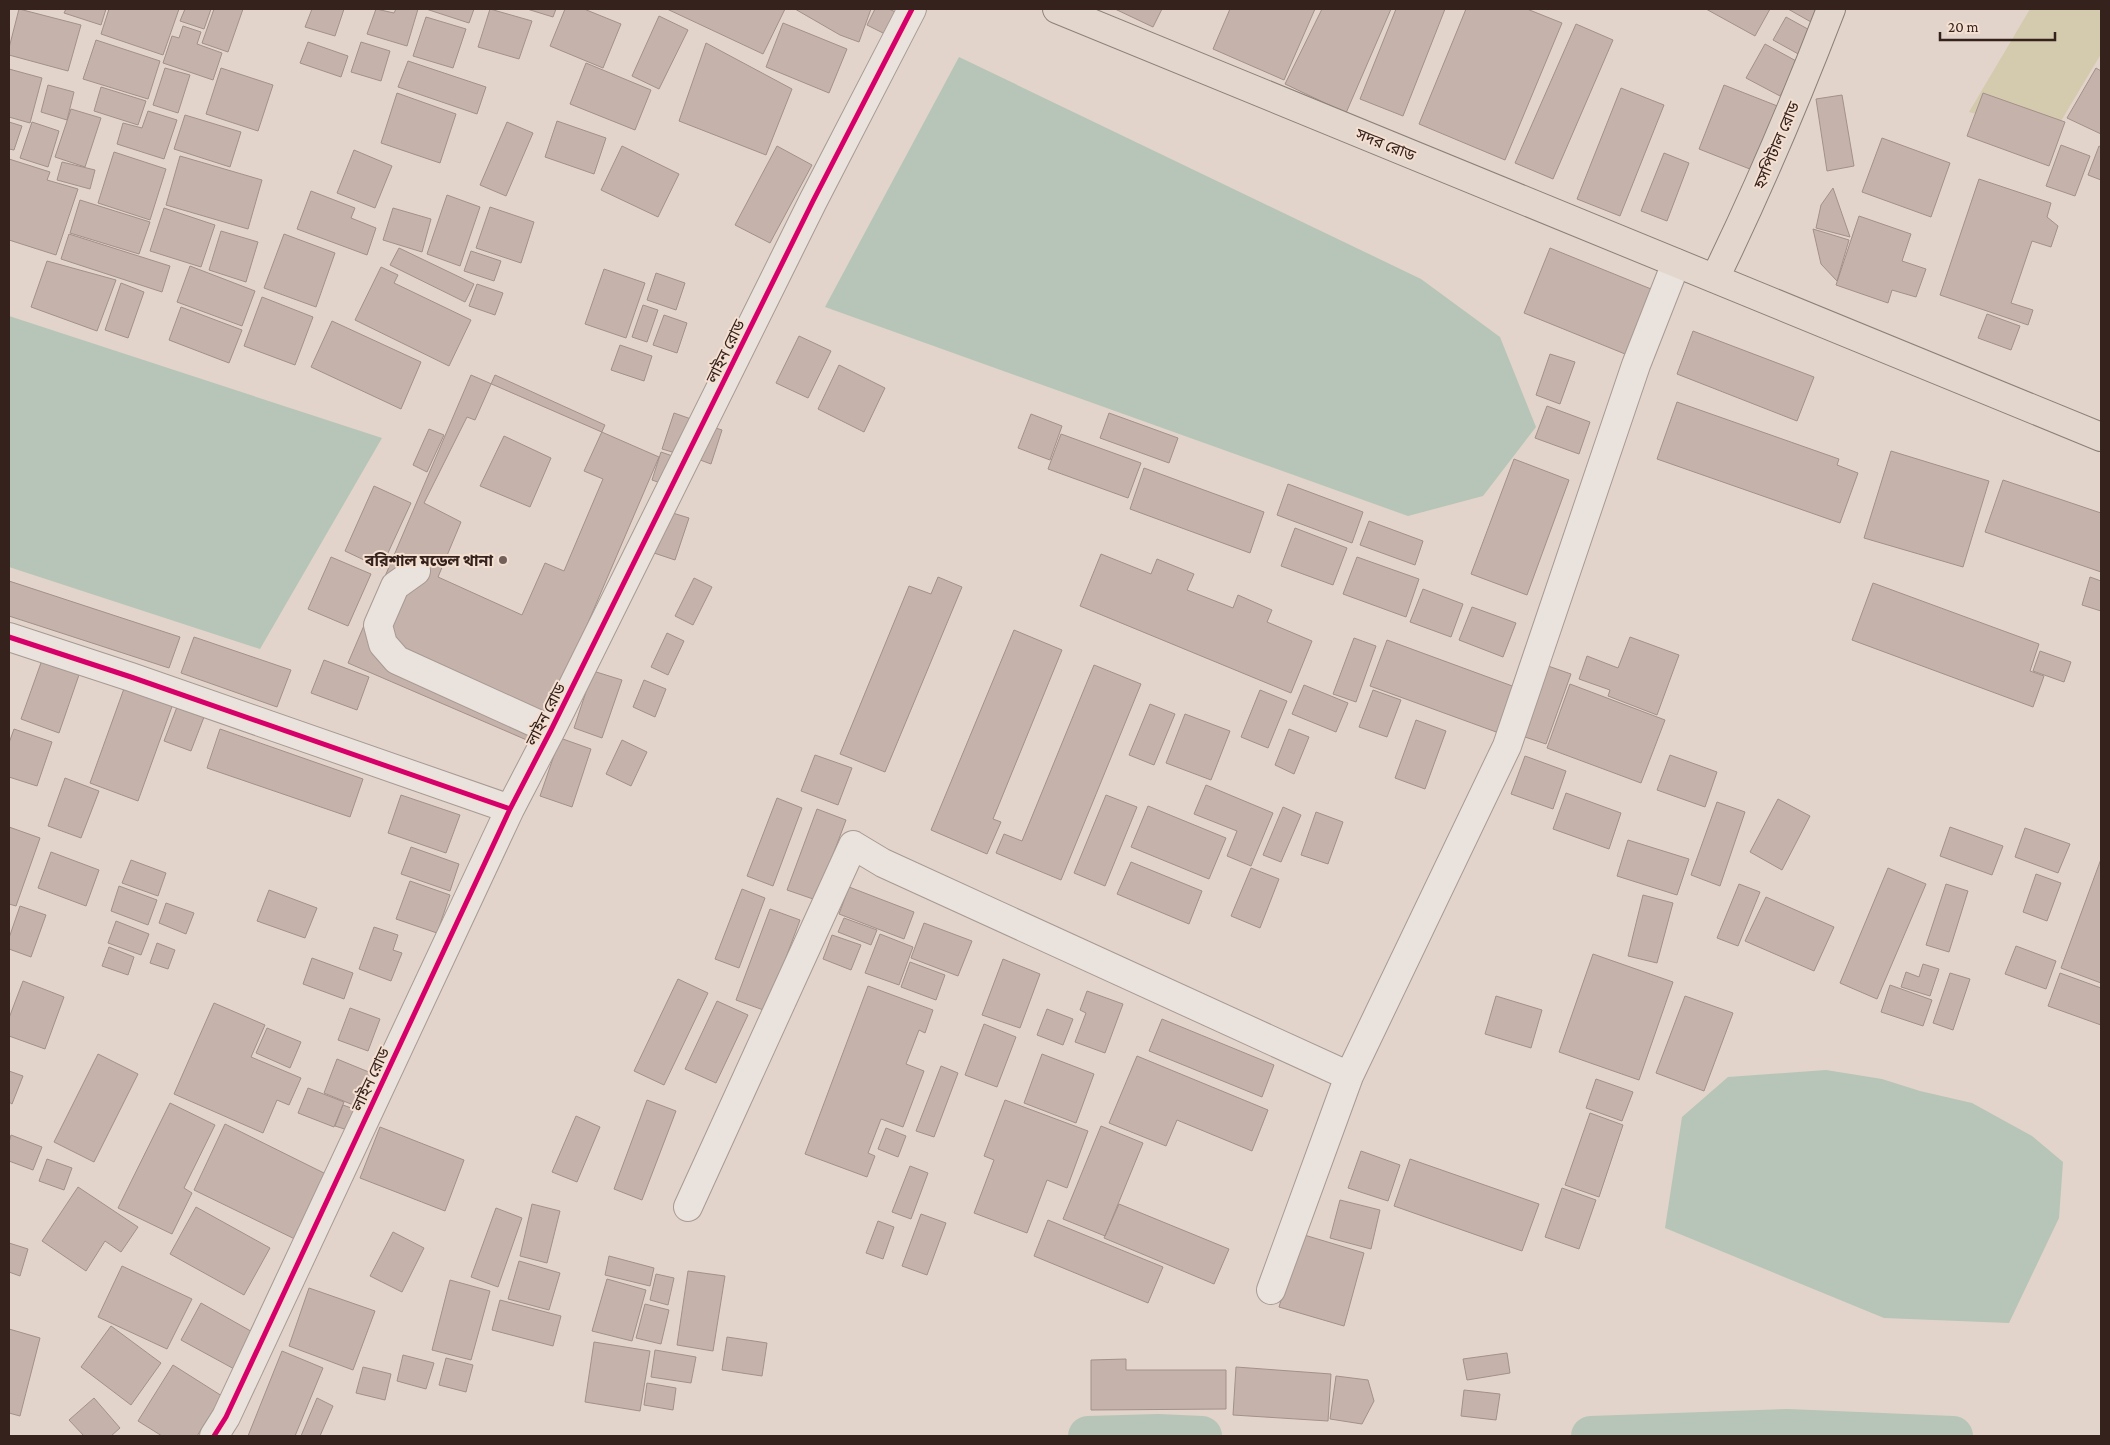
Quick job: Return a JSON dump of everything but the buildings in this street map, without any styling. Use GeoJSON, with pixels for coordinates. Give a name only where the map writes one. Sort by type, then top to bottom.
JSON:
{"type":"FeatureCollection","features":[{"type":"Feature","properties":{"kind":"main road","name":"সদর রোড"},"geometry":{"type":"LineString","coordinates":[[1057,9],[2101,437]]}},
{"type":"Feature","properties":{"kind":"main road","name":"হসপিটাল রোড"},"geometry":{"type":"LineString","coordinates":[[1715,278],[1748,211],[1771,158],[1831,9]]}},
{"type":"Feature","properties":{"kind":"street","name":"লাইন রোড"},"geometry":{"type":"LineString","coordinates":[[214,1436],[230,1408],[510,809],[813,202],[912,9]]}},
{"type":"Feature","properties":{"kind":"street"},"geometry":{"type":"LineString","coordinates":[[1271,1290],[1349,1076],[1507,746],[1636,364],[1676,263]]}},
{"type":"Feature","properties":{"kind":"street"},"geometry":{"type":"LineString","coordinates":[[416,571],[395,586],[378,624],[383,644],[397,660],[551,730]]}},
{"type":"Feature","properties":{"kind":"street"},"geometry":{"type":"LineString","coordinates":[[9,637],[510,809]]}},
{"type":"Feature","properties":{"kind":"street"},"geometry":{"type":"LineString","coordinates":[[688,1207],[852,845],[883,863],[1349,1076]]}},
{"type":"Feature","properties":{"kind":"shaded area"},"geometry":{"type":"Polygon","coordinates":[[[2030,9],[2101,9],[2101,54],[2052,136],[1969,112],[2030,9]]]}},
{"type":"Feature","properties":{"kind":"shaded area"},"geometry":{"type":"Polygon","coordinates":[[[959,57],[1421,279],[1500,337],[1536,427],[1483,496],[1408,516],[825,307],[959,57]]]}},
{"type":"Feature","properties":{"kind":"shaded area"},"geometry":{"type":"Polygon","coordinates":[[[9,316],[382,438],[260,649],[9,567],[9,316]]]}},
{"type":"Feature","properties":{"kind":"shaded area"},"geometry":{"type":"Polygon","coordinates":[[[1826,1070],[1882,1079],[1920,1091],[1972,1103],[2032,1136],[2063,1162],[2059,1218],[2009,1323],[1884,1318],[1665,1228],[1682,1117],[1728,1077],[1826,1070]]]}},
{"type":"Feature","properties":{"kind":"waterway"},"geometry":{"type":"LineString","coordinates":[[1591,1436],[1787,1429],[1953,1436]]}},
{"type":"Feature","properties":{"kind":"waterway"},"geometry":{"type":"LineString","coordinates":[[1088,1436],[1158,1434],[1202,1436]]}},
{"type":"Feature","properties":{"kind":"cycle path"},"geometry":{"type":"LineString","coordinates":[[214,1436],[226,1417],[510,809],[813,201],[912,9]]}},
{"type":"Feature","properties":{"kind":"cycle path"},"geometry":{"type":"LineString","coordinates":[[9,637],[131,677],[510,809]]}},
{"type":"Feature","properties":{"kind":"place","name":"বরিশাল মডেল থানা"},"geometry":{"type":"Point","coordinates":[503,560]}}]}
